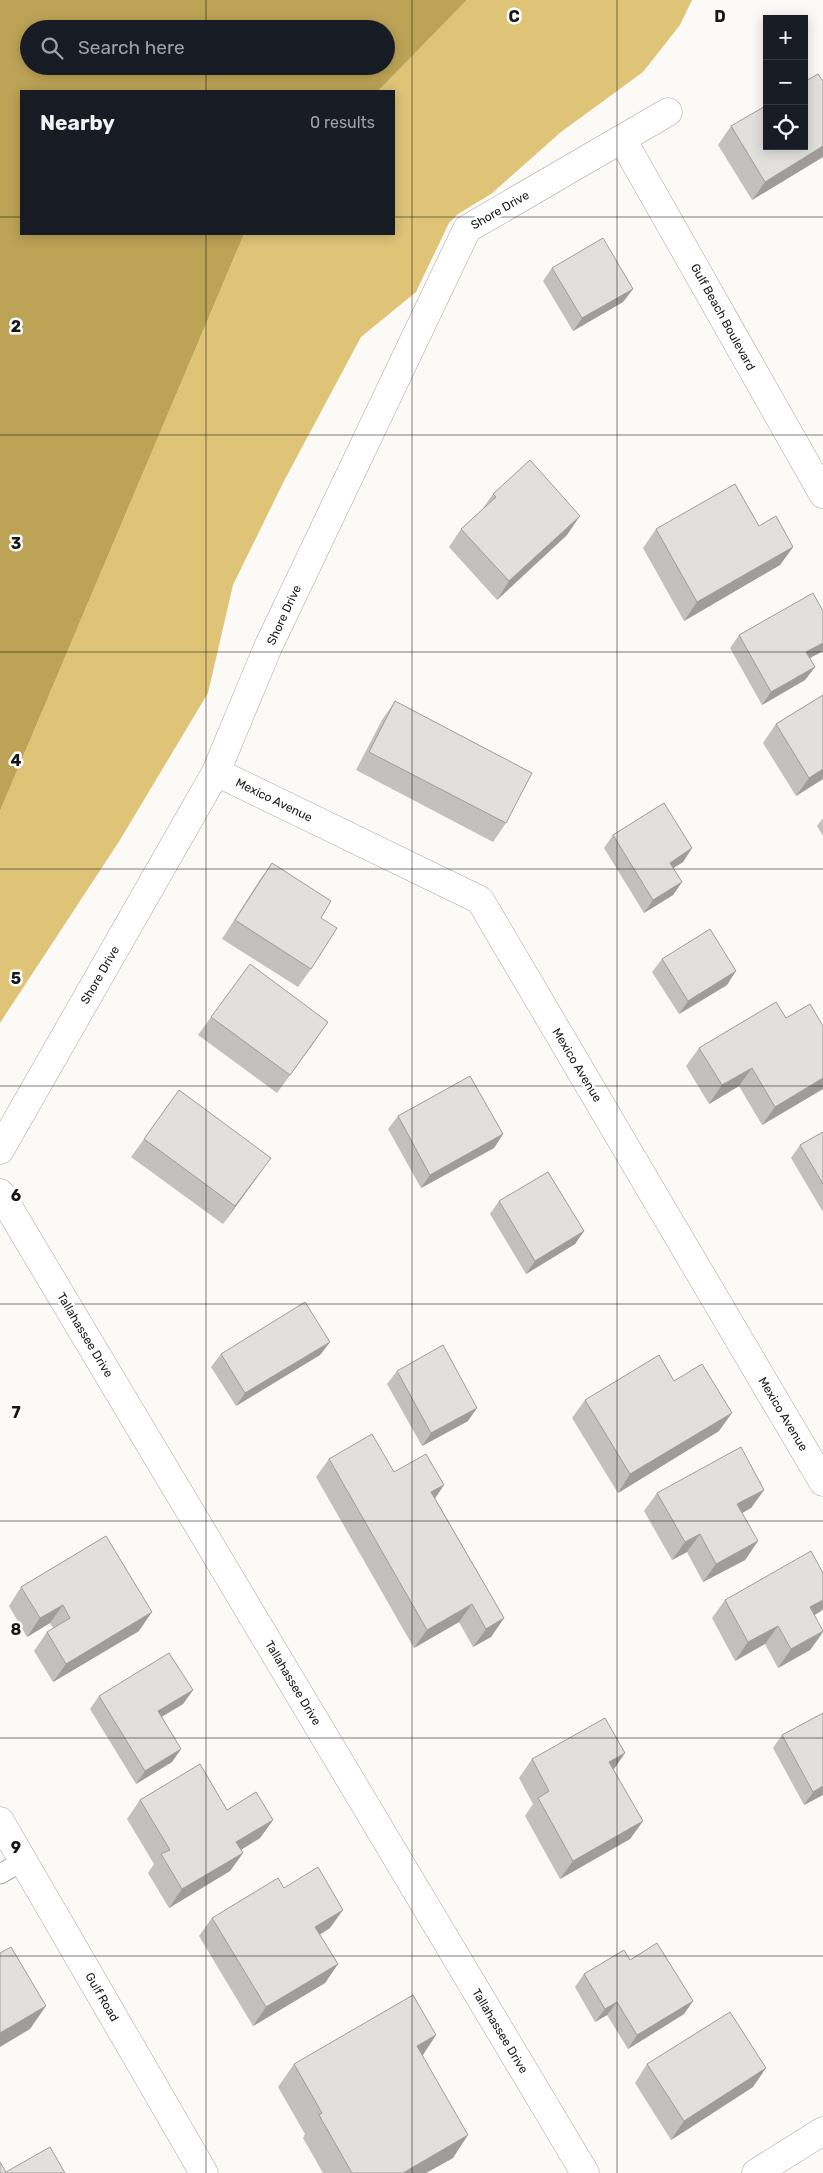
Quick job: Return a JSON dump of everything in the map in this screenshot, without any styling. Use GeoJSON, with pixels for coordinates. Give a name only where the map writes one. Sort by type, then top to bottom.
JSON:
{"type":"FeatureCollection","features":[{"type":"Feature","properties":{"kind":"street","name":"Shore Drive"},"geometry":{"type":"LineString","coordinates":[[0,1150],[216,772],[268,647],[467,229],[668,112]]}},
{"type":"Feature","properties":{"kind":"street","name":"Gulf Beach Boulevard"},"geometry":{"type":"LineString","coordinates":[[622,139],[823,494]]}},
{"type":"Feature","properties":{"kind":"street","name":"Mexico Avenue"},"geometry":{"type":"LineString","coordinates":[[216,772],[480,900],[823,1482]]}},
{"type":"Feature","properties":{"kind":"street","name":"Tallahassee Drive"},"geometry":{"type":"LineString","coordinates":[[0,1193],[585,2173]]}},
{"type":"Feature","properties":{"kind":"street","name":"Gulf Road"},"geometry":{"type":"LineString","coordinates":[[0,1820],[204,2173]]}},
{"type":"Feature","properties":{"kind":"street"},"geometry":{"type":"LineString","coordinates":[[756,2173],[823,2131]]}},
{"type":"Feature","properties":{"kind":"lane"},"geometry":{"type":"LineString","coordinates":[[0,1874],[23,1861]]}},
{"type":"Feature","properties":{"kind":"shaded area"},"geometry":{"type":"Polygon","coordinates":[[[0,0],[467,0],[395,74],[395,20],[20,20],[20,75],[394,75],[379,90],[20,90],[20,235],[244,235],[0,811],[0,0]]]}},
{"type":"Feature","properties":{"kind":"shaded area"},"geometry":{"type":"Polygon","coordinates":[[[467,0],[692,0],[680,25],[643,72],[561,132],[491,194],[458,214],[449,223],[416,292],[361,337],[284,481],[233,585],[208,693],[120,840],[0,1023],[0,811],[244,235],[395,235],[395,90],[379,90],[467,0]]]}},
{"type":"Feature","properties":{"kind":"building"},"geometry":{"type":"Polygon","coordinates":[[[818,74],[823,81],[823,146],[765,182],[731,126],[763,107],[763,150],[808,150],[808,80],[818,74]]]}},
{"type":"Feature","properties":{"kind":"building"},"geometry":{"type":"Polygon","coordinates":[[[603,238],[633,289],[582,318],[552,268],[603,238]]]}},
{"type":"Feature","properties":{"kind":"building"},"geometry":{"type":"Polygon","coordinates":[[[530,460],[580,516],[509,581],[461,529],[496,497],[493,494],[530,460]]]}},
{"type":"Feature","properties":{"kind":"building"},"geometry":{"type":"Polygon","coordinates":[[[735,484],[759,526],[776,516],[793,547],[697,602],[656,529],[735,484]]]}},
{"type":"Feature","properties":{"kind":"building"},"geometry":{"type":"Polygon","coordinates":[[[813,593],[823,611],[823,643],[806,652],[815,667],[771,692],[739,635],[813,593]]]}},
{"type":"Feature","properties":{"kind":"building"},"geometry":{"type":"Polygon","coordinates":[[[823,695],[823,769],[809,778],[776,724],[823,695]]]}},
{"type":"Feature","properties":{"kind":"building"},"geometry":{"type":"Polygon","coordinates":[[[395,701],[532,773],[506,823],[369,752],[395,701]]]}},
{"type":"Feature","properties":{"kind":"building"},"geometry":{"type":"Polygon","coordinates":[[[664,803],[692,848],[670,863],[682,882],[653,900],[613,835],[664,803]]]}},
{"type":"Feature","properties":{"kind":"building"},"geometry":{"type":"Polygon","coordinates":[[[272,863],[331,901],[321,918],[337,928],[311,969],[235,920],[272,863]]]}},
{"type":"Feature","properties":{"kind":"building"},"geometry":{"type":"Polygon","coordinates":[[[710,929],[736,971],[688,1001],[662,959],[710,929]]]}},
{"type":"Feature","properties":{"kind":"building"},"geometry":{"type":"Polygon","coordinates":[[[250,964],[328,1022],[290,1075],[211,1017],[250,964]]]}},
{"type":"Feature","properties":{"kind":"building"},"geometry":{"type":"Polygon","coordinates":[[[776,1002],[786,1018],[810,1004],[823,1026],[823,1078],[775,1107],[752,1068],[722,1085],[699,1048],[776,1002]]]}},
{"type":"Feature","properties":{"kind":"building"},"geometry":{"type":"Polygon","coordinates":[[[470,1076],[503,1134],[430,1175],[398,1116],[470,1076]]]}},
{"type":"Feature","properties":{"kind":"building"},"geometry":{"type":"Polygon","coordinates":[[[179,1090],[271,1158],[235,1206],[144,1139],[179,1090]]]}},
{"type":"Feature","properties":{"kind":"building"},"geometry":{"type":"Polygon","coordinates":[[[823,1132],[823,1184],[800,1145],[823,1132]]]}},
{"type":"Feature","properties":{"kind":"building"},"geometry":{"type":"Polygon","coordinates":[[[548,1172],[584,1231],[535,1261],[499,1201],[548,1172]]]}},
{"type":"Feature","properties":{"kind":"building"},"geometry":{"type":"Polygon","coordinates":[[[305,1302],[330,1342],[245,1393],[221,1354],[305,1302]]]}},
{"type":"Feature","properties":{"kind":"building"},"geometry":{"type":"Polygon","coordinates":[[[443,1345],[477,1408],[431,1433],[397,1371],[443,1345]]]}},
{"type":"Feature","properties":{"kind":"building"},"geometry":{"type":"Polygon","coordinates":[[[659,1355],[674,1381],[702,1364],[732,1413],[630,1474],[585,1400],[659,1355]]]}},
{"type":"Feature","properties":{"kind":"building"},"geometry":{"type":"Polygon","coordinates":[[[372,1434],[394,1472],[426,1454],[444,1485],[431,1492],[504,1618],[486,1629],[472,1604],[427,1630],[329,1459],[372,1434]]]}},
{"type":"Feature","properties":{"kind":"building"},"geometry":{"type":"Polygon","coordinates":[[[741,1447],[764,1490],[737,1504],[758,1541],[716,1564],[700,1534],[685,1542],[657,1493],[741,1447]]]}},
{"type":"Feature","properties":{"kind":"building"},"geometry":{"type":"Polygon","coordinates":[[[106,1536],[152,1612],[66,1664],[47,1632],[70,1618],[63,1605],[40,1618],[21,1587],[106,1536]]]}},
{"type":"Feature","properties":{"kind":"building"},"geometry":{"type":"Polygon","coordinates":[[[811,1551],[823,1573],[823,1600],[810,1607],[823,1631],[791,1649],[778,1626],[748,1642],[725,1600],[811,1551]]]}},
{"type":"Feature","properties":{"kind":"building"},"geometry":{"type":"Polygon","coordinates":[[[169,1653],[193,1690],[158,1711],[181,1749],[145,1771],[99,1696],[169,1653]]]}},
{"type":"Feature","properties":{"kind":"building"},"geometry":{"type":"Polygon","coordinates":[[[823,1713],[823,1786],[813,1792],[782,1735],[823,1713]]]}},
{"type":"Feature","properties":{"kind":"building"},"geometry":{"type":"Polygon","coordinates":[[[605,1718],[625,1753],[609,1762],[643,1821],[573,1861],[538,1798],[549,1791],[532,1759],[605,1718]]]}},
{"type":"Feature","properties":{"kind":"building"},"geometry":{"type":"Polygon","coordinates":[[[200,1764],[227,1810],[256,1792],[273,1820],[236,1842],[243,1853],[182,1889],[161,1854],[170,1850],[140,1800],[200,1764]]]}},
{"type":"Feature","properties":{"kind":"building"},"geometry":{"type":"Polygon","coordinates":[[[318,1867],[343,1910],[315,1927],[338,1964],[266,2007],[212,1918],[278,1878],[284,1888],[318,1867]]]}},
{"type":"Feature","properties":{"kind":"building"},"geometry":{"type":"Polygon","coordinates":[[[657,1943],[693,2001],[637,2035],[617,2002],[605,2009],[584,1974],[624,1950],[630,1960],[657,1943]]]}},
{"type":"Feature","properties":{"kind":"building"},"geometry":{"type":"Polygon","coordinates":[[[11,1947],[46,2006],[0,2033],[0,1953],[11,1947]]]}},
{"type":"Feature","properties":{"kind":"building"},"geometry":{"type":"Polygon","coordinates":[[[413,1995],[436,2035],[417,2046],[468,2135],[403,2173],[352,2173],[319,2115],[322,2113],[294,2064],[413,1995]]]}},
{"type":"Feature","properties":{"kind":"building"},"geometry":{"type":"Polygon","coordinates":[[[730,2012],[766,2068],[684,2121],[647,2064],[730,2012]]]}},
{"type":"Feature","properties":{"kind":"building"},"geometry":{"type":"Polygon","coordinates":[[[50,2147],[65,2173],[0,2173],[0,2162],[6,2172],[50,2147]]]}}]}
